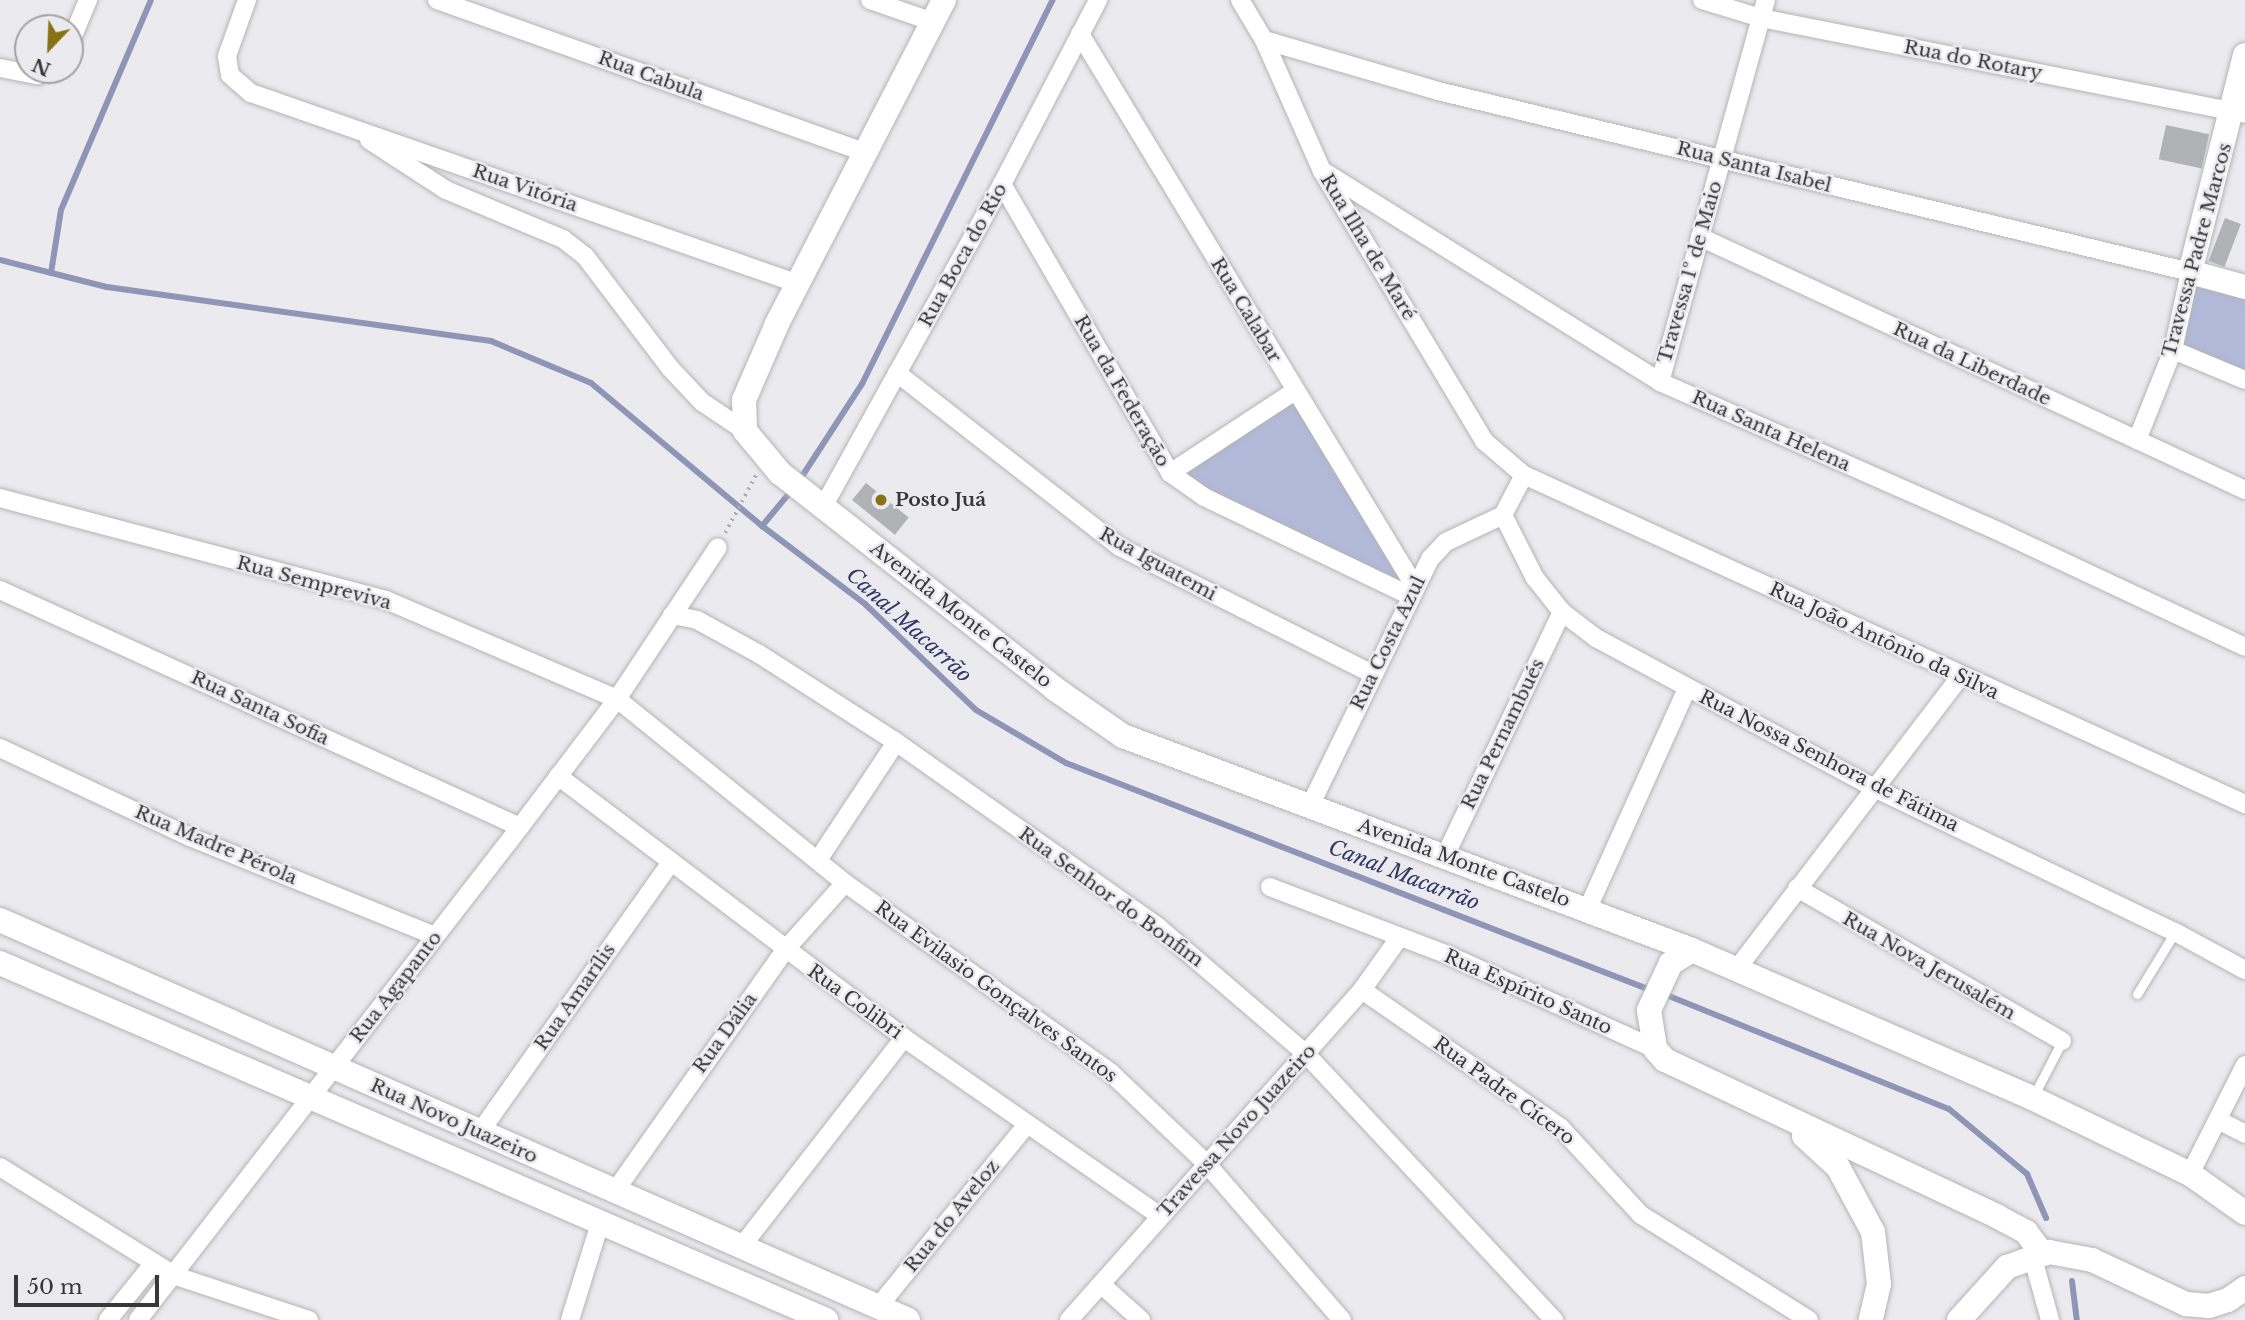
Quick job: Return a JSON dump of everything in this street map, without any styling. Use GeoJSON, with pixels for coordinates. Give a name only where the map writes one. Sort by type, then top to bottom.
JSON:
{"type":"FeatureCollection","features":[{"type":"Feature","properties":{"kind":"street","name":"Rua Vitória"},"geometry":{"type":"LineString","coordinates":[[247,0],[227,56],[230,75],[251,93],[799,284]]}},
{"type":"Feature","properties":{"kind":"street","name":"Rua Cabula"},"geometry":{"type":"LineString","coordinates":[[438,0],[865,152]]}},
{"type":"Feature","properties":{"kind":"street"},"geometry":{"type":"LineString","coordinates":[[870,0],[933,22]]}},
{"type":"Feature","properties":{"kind":"street"},"geometry":{"type":"LineString","coordinates":[[745,431],[744,400],[865,152],[944,0]]}},
{"type":"Feature","properties":{"kind":"street","name":"Rua Boca do Rio"},"geometry":{"type":"LineString","coordinates":[[815,500],[897,373],[1002,184],[1098,0]]}},
{"type":"Feature","properties":{"kind":"street","name":"Rua Ilha de Maré"},"geometry":{"type":"LineString","coordinates":[[1240,0],[1264,40],[1322,171],[1484,441],[1524,475]]}},
{"type":"Feature","properties":{"kind":"street","name":"Rua do Rotary"},"geometry":{"type":"LineString","coordinates":[[1702,0],[1761,18],[2240,113]]}},
{"type":"Feature","properties":{"kind":"street","name":"Travessa 1º de Maio"},"geometry":{"type":"LineString","coordinates":[[1660,382],[1766,0]]}},
{"type":"Feature","properties":{"kind":"street","name":"Rua Calabar"},"geometry":{"type":"LineString","coordinates":[[1080,34],[1412,590]]}},
{"type":"Feature","properties":{"kind":"street","name":"Rua Santa Isabel"},"geometry":{"type":"LineString","coordinates":[[1264,40],[1438,90],[2245,287]]}},
{"type":"Feature","properties":{"kind":"street","name":"Travessa Padre Marcos"},"geometry":{"type":"LineString","coordinates":[[2137,440],[2173,349],[2190,272],[2240,113],[2245,55]]}},
{"type":"Feature","properties":{"kind":"street"},"geometry":{"type":"LineString","coordinates":[[353,129],[422,178],[563,239],[586,256],[670,368],[702,402],[745,431]]}},
{"type":"Feature","properties":{"kind":"street","name":"Rua Santa Helena"},"geometry":{"type":"LineString","coordinates":[[1322,171],[1660,382],[2004,534],[2245,647]]}},
{"type":"Feature","properties":{"kind":"street","name":"Rua da Federação"},"geometry":{"type":"LineString","coordinates":[[1002,184],[1170,473],[1204,497],[1412,590]]}},
{"type":"Feature","properties":{"kind":"street","name":"Rua da Liberdade"},"geometry":{"type":"LineString","coordinates":[[1700,237],[2245,490]]}},
{"type":"Feature","properties":{"kind":"street"},"geometry":{"type":"LineString","coordinates":[[2173,349],[2245,380]]}},
{"type":"Feature","properties":{"kind":"street","name":"Rua Iguatemi"},"geometry":{"type":"LineString","coordinates":[[897,373],[1120,547],[1372,674]]}},
{"type":"Feature","properties":{"kind":"street"},"geometry":{"type":"LineString","coordinates":[[1170,473],[1295,391]]}},
{"type":"Feature","properties":{"kind":"street","name":"Avenida Monte Castelo"},"geometry":{"type":"LineString","coordinates":[[745,431],[784,476],[1055,689],[1124,737],[1588,908],[1692,950],[2032,1098],[2190,1174],[2245,1213]]}},
{"type":"Feature","properties":{"kind":"street"},"geometry":{"type":"LineString","coordinates":[[1503,515],[1524,475]]}},
{"type":"Feature","properties":{"kind":"street","name":"Rua João Antônio da Silva"},"geometry":{"type":"LineString","coordinates":[[1524,475],[2245,804]]}},
{"type":"Feature","properties":{"kind":"street","name":"Rua Sempreviva"},"geometry":{"type":"LineString","coordinates":[[0,498],[386,600],[617,699]]}},
{"type":"Feature","properties":{"kind":"street","name":"Rua Costa Azul"},"geometry":{"type":"LineString","coordinates":[[1310,806],[1412,590],[1446,542],[1503,515]]}},
{"type":"Feature","properties":{"kind":"street","name":"Rua Nossa Senhora de Fátima"},"geometry":{"type":"LineString","coordinates":[[1503,515],[1535,578],[1562,612],[1596,638],[1686,689],[1874,788],[2175,932],[2245,970]]}},
{"type":"Feature","properties":{"kind":"street","name":"Rua Agapanto"},"geometry":{"type":"LineString","coordinates":[[138,1320],[176,1276],[306,1099],[617,699],[718,547]]}},
{"type":"Feature","properties":{"kind":"street","name":"Rua Santa Sofia"},"geometry":{"type":"LineString","coordinates":[[0,590],[520,827]]}},
{"type":"Feature","properties":{"kind":"street","name":"Rua Pernambués"},"geometry":{"type":"LineString","coordinates":[[1445,856],[1562,612]]}},
{"type":"Feature","properties":{"kind":"street","name":"Rua Senhor do Bonfim"},"geometry":{"type":"LineString","coordinates":[[672,615],[707,626],[896,742],[1158,927],[1306,1054],[1554,1320]]}},
{"type":"Feature","properties":{"kind":"street"},"geometry":{"type":"LineString","coordinates":[[1735,970],[1961,676]]}},
{"type":"Feature","properties":{"kind":"street"},"geometry":{"type":"LineString","coordinates":[[1588,908],[1686,689]]}},
{"type":"Feature","properties":{"kind":"street","name":"Rua Evilasio Gonçalves Santos"},"geometry":{"type":"LineString","coordinates":[[617,699],[845,883],[1111,1073],[1206,1163],[1342,1320]]}},
{"type":"Feature","properties":{"kind":"street"},"geometry":{"type":"LineString","coordinates":[[818,860],[896,742]]}},
{"type":"Feature","properties":{"kind":"street","name":"Rua Madre Pérola"},"geometry":{"type":"LineString","coordinates":[[0,748],[190,836],[435,936]]}},
{"type":"Feature","properties":{"kind":"street","name":"Rua Colibri"},"geometry":{"type":"LineString","coordinates":[[558,776],[904,1038],[1160,1216]]}},
{"type":"Feature","properties":{"kind":"street","name":"Rua Amarílis"},"geometry":{"type":"LineString","coordinates":[[480,1132],[671,862]]}},
{"type":"Feature","properties":{"kind":"street","name":"Rua Dália"},"geometry":{"type":"LineString","coordinates":[[615,1191],[785,950],[845,883]]}},
{"type":"Feature","properties":{"kind":"street"},"geometry":{"type":"LineString","coordinates":[[1269,887],[1399,938]]}},
{"type":"Feature","properties":{"kind":"street","name":"Rua Nova Jerusalém"},"geometry":{"type":"LineString","coordinates":[[1797,888],[2062,1041]]}},
{"type":"Feature","properties":{"kind":"street","name":"Rua Novo Juazeiro"},"geometry":{"type":"LineString","coordinates":[[0,920],[908,1320]]}},
{"type":"Feature","properties":{"kind":"street"},"geometry":{"type":"LineString","coordinates":[[1648,932],[1665,951],[1665,974]]}},
{"type":"Feature","properties":{"kind":"street","name":"Travessa Novo Juazeiro"},"geometry":{"type":"LineString","coordinates":[[1069,1320],[1103,1286],[1206,1163],[1362,990],[1399,938]]}},
{"type":"Feature","properties":{"kind":"street","name":"Rua Espírito Santo"},"geometry":{"type":"LineString","coordinates":[[1399,938],[1448,955],[1655,1049]]}},
{"type":"Feature","properties":{"kind":"street"},"geometry":{"type":"LineString","coordinates":[[1692,950],[1679,956],[1665,974],[1648,1010],[1655,1049],[1665,1060],[2026,1232],[2041,1253],[2050,1320]]}},
{"type":"Feature","properties":{"kind":"street","name":"Rua Novo Juazeiro"},"geometry":{"type":"LineString","coordinates":[[0,963],[306,1099],[826,1320]]}},
{"type":"Feature","properties":{"kind":"street","name":"Rua Padre Cícero"},"geometry":{"type":"LineString","coordinates":[[1362,990],[1561,1128],[1641,1215],[1809,1320]]}},
{"type":"Feature","properties":{"kind":"street"},"geometry":{"type":"LineString","coordinates":[[742,1246],[904,1038]]}},
{"type":"Feature","properties":{"kind":"street"},"geometry":{"type":"LineString","coordinates":[[2190,1174],[2245,1065]]}},
{"type":"Feature","properties":{"kind":"street"},"geometry":{"type":"LineString","coordinates":[[1758,1104],[1829,1156],[1855,1193],[1873,1232],[1879,1284],[1871,1320]]}},
{"type":"Feature","properties":{"kind":"street"},"geometry":{"type":"LineString","coordinates":[[2218,1120],[2245,1134]]}},
{"type":"Feature","properties":{"kind":"street","name":"Rua do Aveloz"},"geometry":{"type":"LineString","coordinates":[[878,1307],[1027,1124]]}},
{"type":"Feature","properties":{"kind":"street"},"geometry":{"type":"LineString","coordinates":[[0,1167],[176,1276],[309,1320]]}},
{"type":"Feature","properties":{"kind":"street"},"geometry":{"type":"LineString","coordinates":[[570,1320],[600,1223]]}},
{"type":"Feature","properties":{"kind":"street"},"geometry":{"type":"LineString","coordinates":[[1959,1320],[1997,1276],[2041,1253],[2092,1260],[2217,1320]]}},
{"type":"Feature","properties":{"kind":"street"},"geometry":{"type":"LineString","coordinates":[[108,1320],[153,1264]]}},
{"type":"Feature","properties":{"kind":"street"},"geometry":{"type":"LineString","coordinates":[[1103,1286],[1141,1320]]}},
{"type":"Feature","properties":{"kind":"street"},"geometry":{"type":"LineString","coordinates":[[2186,1304],[2209,1306],[2228,1300],[2245,1288]]}},
{"type":"Feature","properties":{"kind":"lane"},"geometry":{"type":"LineString","coordinates":[[2137,994],[2175,932]]}},
{"type":"Feature","properties":{"kind":"lane"},"geometry":{"type":"LineString","coordinates":[[2032,1098],[2062,1041]]}},
{"type":"Feature","properties":{"kind":"path"},"geometry":{"type":"LineString","coordinates":[[728,529],[746,494]]}},
{"type":"Feature","properties":{"kind":"shaded area"},"geometry":{"type":"Polygon","coordinates":[[[2195,283],[2245,297],[2245,375],[2179,348],[2195,283]]]}},
{"type":"Feature","properties":{"kind":"shaded area"},"geometry":{"type":"Polygon","coordinates":[[[1292,401],[1407,586],[1178,474],[1292,401]]]}},
{"type":"Feature","properties":{"kind":"building"},"geometry":{"type":"Polygon","coordinates":[[[2166,125],[2209,134],[2202,168],[2159,159],[2166,125]]]}},
{"type":"Feature","properties":{"kind":"building"},"geometry":{"type":"Polygon","coordinates":[[[2225,218],[2241,224],[2224,267],[2209,261],[2225,218]]]}},
{"type":"Feature","properties":{"kind":"building"},"geometry":{"type":"Polygon","coordinates":[[[866,483],[909,518],[895,535],[852,500],[866,483]]]}},
{"type":"Feature","properties":{"kind":"waterway"},"geometry":{"type":"LineString","coordinates":[[51,273],[61,210],[151,0]]}},
{"type":"Feature","properties":{"kind":"waterway"},"geometry":{"type":"LineString","coordinates":[[799,481],[862,384],[1053,0]]}},
{"type":"Feature","properties":{"kind":"waterway","name":"Canal Macarrão"},"geometry":{"type":"LineString","coordinates":[[0,260],[107,287],[491,341],[591,383],[762,526],[865,604],[976,710],[1066,763],[1653,991]]}},
{"type":"Feature","properties":{"kind":"waterway"},"geometry":{"type":"LineString","coordinates":[[762,526],[792,490]]}},
{"type":"Feature","properties":{"kind":"waterway","name":"Canal Macarrão"},"geometry":{"type":"LineString","coordinates":[[1664,994],[1949,1109],[2027,1174],[2046,1218]]}},
{"type":"Feature","properties":{"kind":"waterway","name":"Canal Macarrão"},"geometry":{"type":"LineString","coordinates":[[2072,1281],[2077,1320]]}},
{"type":"Feature","properties":{"kind":"place","name":"Posto Juá"},"geometry":{"type":"Point","coordinates":[881,500]}}]}
